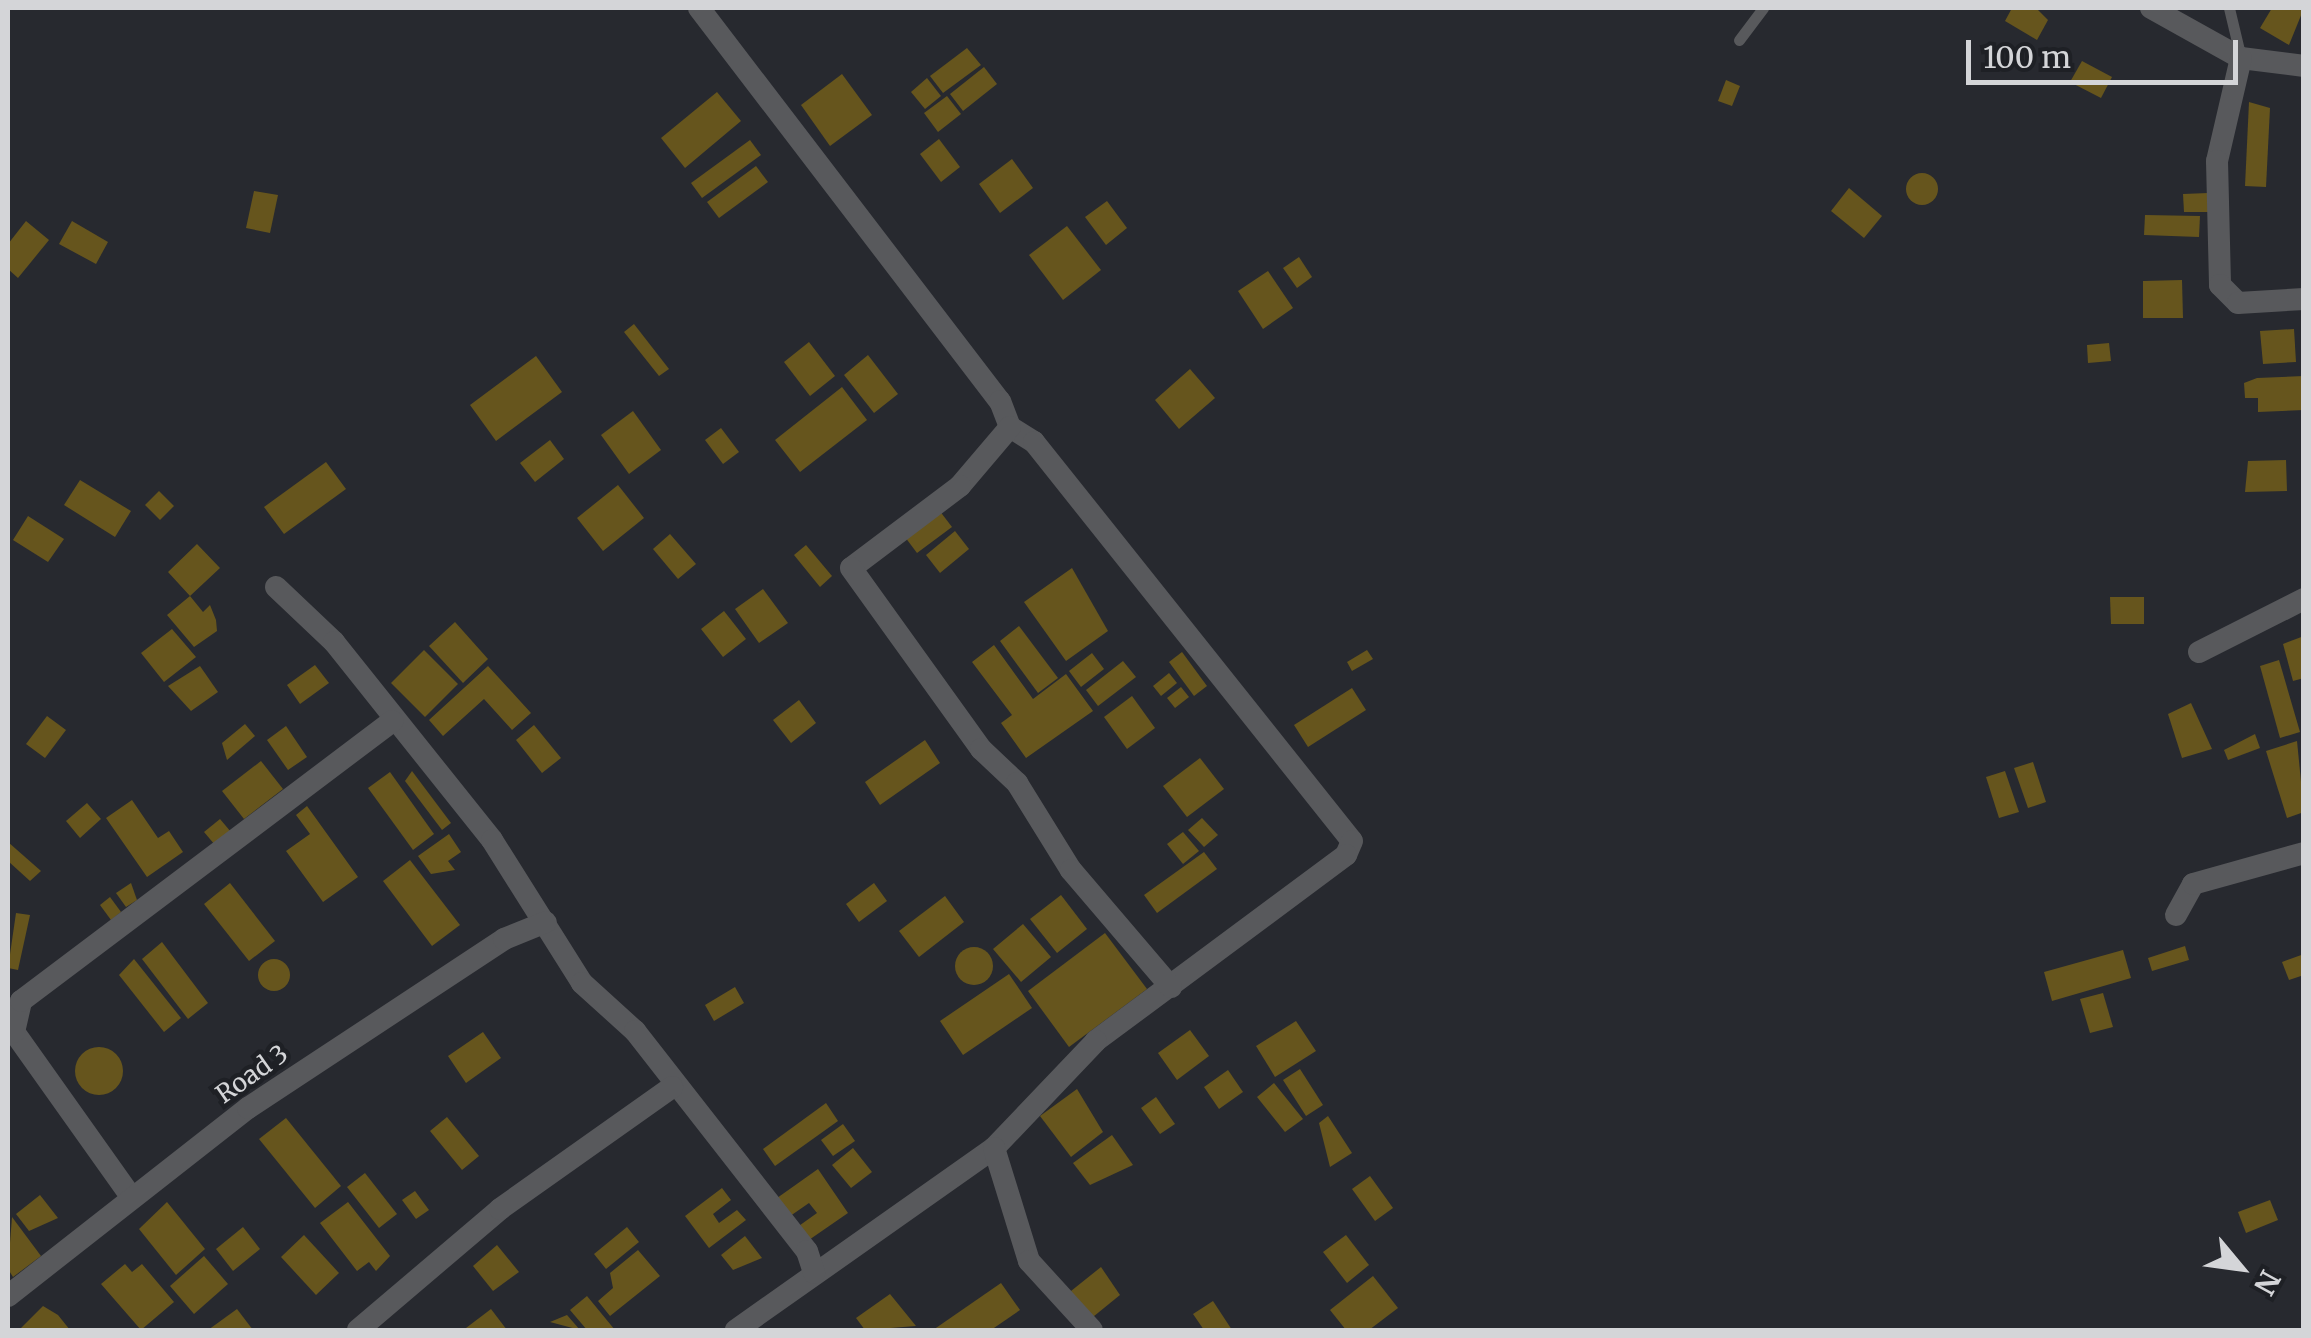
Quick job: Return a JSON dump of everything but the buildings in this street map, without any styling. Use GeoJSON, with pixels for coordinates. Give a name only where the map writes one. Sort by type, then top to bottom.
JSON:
{"type":"FeatureCollection","features":[{"type":"Feature","properties":{"kind":"street"},"geometry":{"type":"LineString","coordinates":[[699,8],[1000,401],[1010,428],[1034,442],[1351,830],[1346,855],[1072,1062],[994,1148],[818,1261],[736,1330]]}},
{"type":"Feature","properties":{"kind":"street"},"geometry":{"type":"LineString","coordinates":[[2151,8],[2242,58],[2304,66]]}},
{"type":"Feature","properties":{"kind":"street"},"geometry":{"type":"LineString","coordinates":[[2242,58],[2218,161],[2220,284],[2238,303],[2304,299]]}},
{"type":"Feature","properties":{"kind":"street"},"geometry":{"type":"LineString","coordinates":[[1010,428],[960,486],[851,568],[981,749],[1016,783],[1071,870],[1171,987]]}},
{"type":"Feature","properties":{"kind":"street"},"geometry":{"type":"LineString","coordinates":[[276,587],[492,840],[582,982],[635,1031],[672,1087],[818,1261]]}},
{"type":"Feature","properties":{"kind":"street"},"geometry":{"type":"LineString","coordinates":[[2199,652],[2304,599]]}},
{"type":"Feature","properties":{"kind":"street"},"geometry":{"type":"LineString","coordinates":[[132,1198],[14,1032],[21,1000],[392,720]]}},
{"type":"Feature","properties":{"kind":"street"},"geometry":{"type":"LineString","coordinates":[[2176,915],[2193,884],[2304,853]]}},
{"type":"Feature","properties":{"kind":"street","name":"Road 3"},"geometry":{"type":"LineString","coordinates":[[8,1296],[132,1198],[430,986],[546,922]]}},
{"type":"Feature","properties":{"kind":"street"},"geometry":{"type":"LineString","coordinates":[[358,1330],[500,1209],[672,1087]]}},
{"type":"Feature","properties":{"kind":"street"},"geometry":{"type":"LineString","coordinates":[[994,1148],[1029,1261],[1092,1330]]}},
{"type":"Feature","properties":{"kind":"lane"},"geometry":{"type":"LineString","coordinates":[[1739,40],[1764,8]]}},
{"type":"Feature","properties":{"kind":"lane"},"geometry":{"type":"LineString","coordinates":[[2229,8],[2242,58]]}}]}
